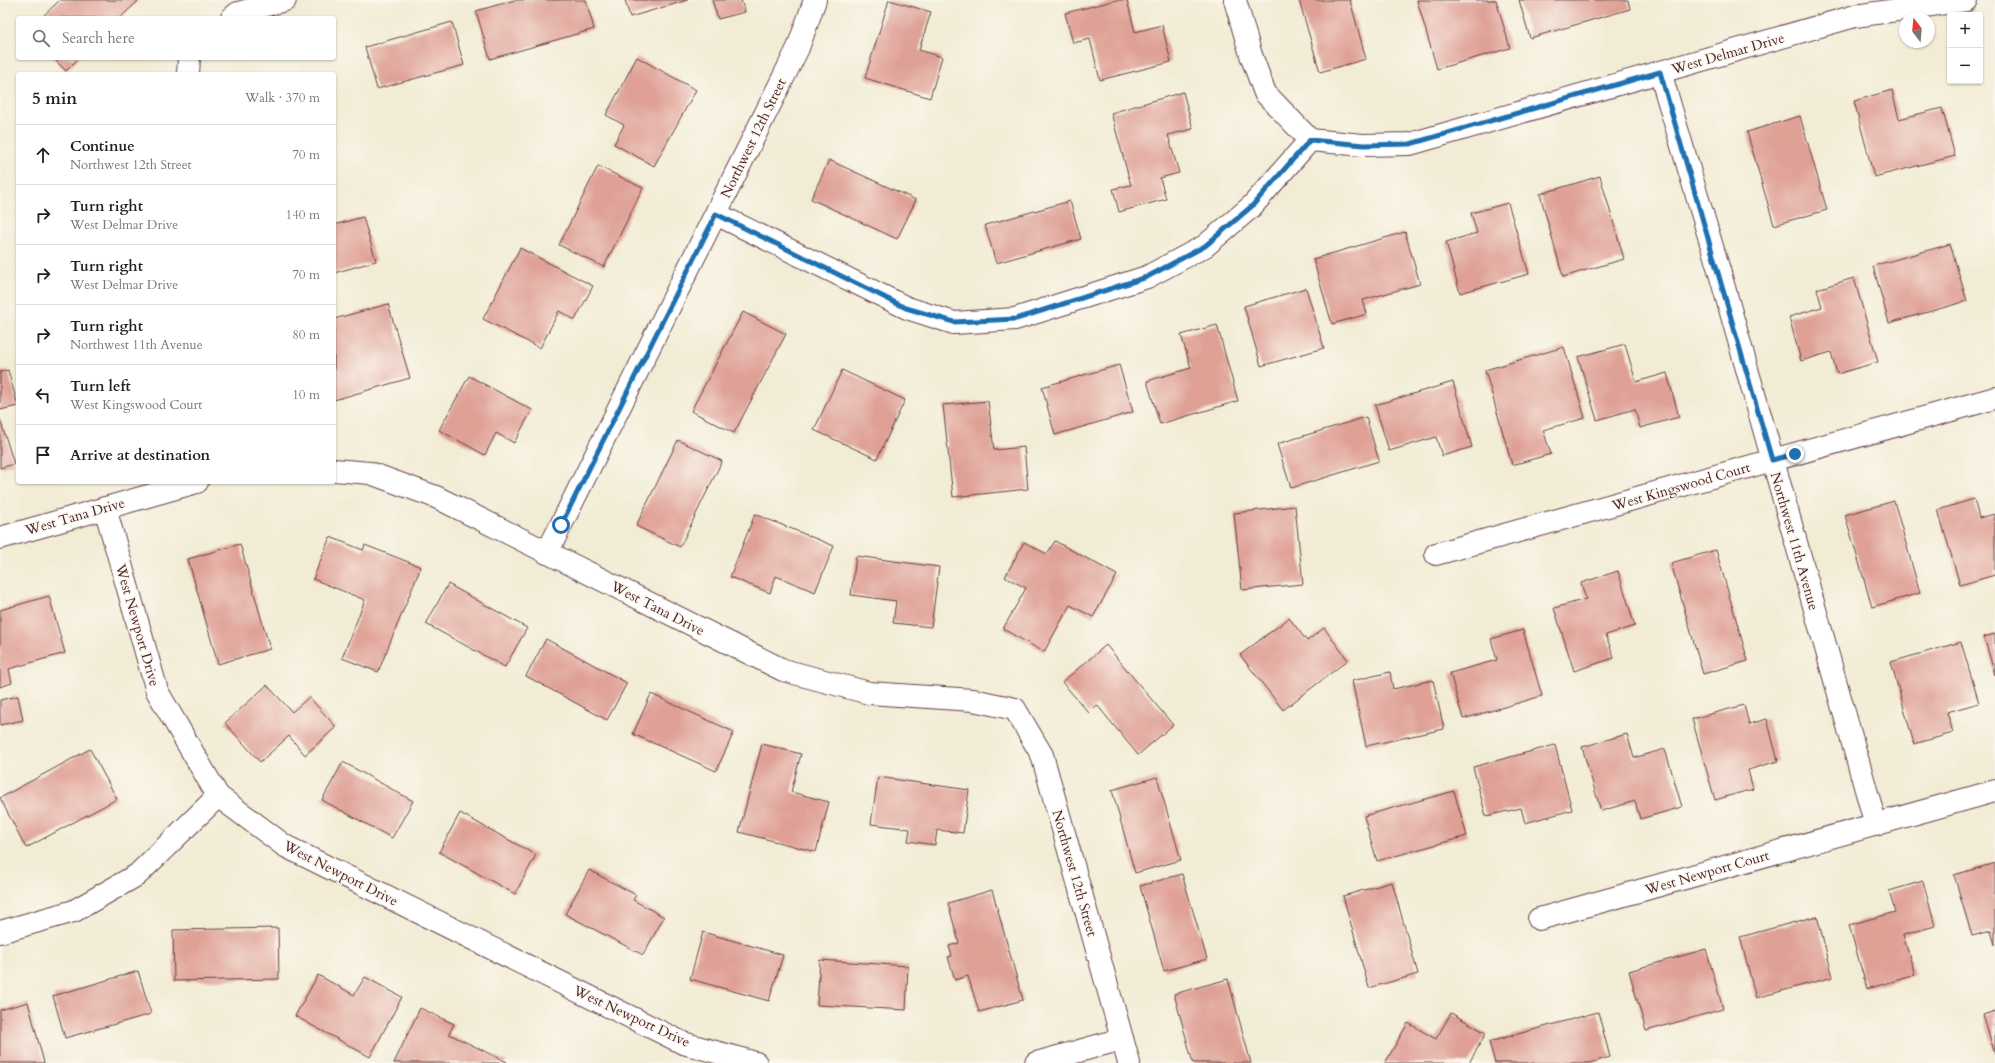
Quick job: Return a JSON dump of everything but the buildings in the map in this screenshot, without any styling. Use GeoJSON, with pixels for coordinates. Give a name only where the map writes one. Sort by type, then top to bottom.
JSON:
{"type":"FeatureCollection","features":[{"type":"Feature","properties":{"kind":"street"},"geometry":{"type":"LineString","coordinates":[[234,16],[238,13],[285,0]]}},
{"type":"Feature","properties":{"kind":"street","name":"Northwest 12th Street"},"geometry":{"type":"LineString","coordinates":[[547,553],[798,48],[815,0]]}},
{"type":"Feature","properties":{"kind":"street"},"geometry":{"type":"LineString","coordinates":[[716,214],[906,308],[954,322],[1016,319],[1147,277],[1205,246],[1252,206],[1310,140],[1265,94],[1251,55],[1235,0]]}},
{"type":"Feature","properties":{"kind":"street","name":"West Delmar Drive"},"geometry":{"type":"LineString","coordinates":[[1310,140],[1364,145],[1410,144],[1855,16],[1966,0]]}},
{"type":"Feature","properties":{"kind":"street"},"geometry":{"type":"LineString","coordinates":[[188,72],[189,60]]}},
{"type":"Feature","properties":{"kind":"street","name":"Northwest 11th Avenue"},"geometry":{"type":"LineString","coordinates":[[1660,72],[1721,278],[1876,825]]}},
{"type":"Feature","properties":{"kind":"street","name":"West Kingswood Court"},"geometry":{"type":"LineString","coordinates":[[1436,554],[1995,398]]}},
{"type":"Feature","properties":{"kind":"street","name":"West Tana Drive"},"geometry":{"type":"LineString","coordinates":[[336,470],[370,473],[436,497],[783,670],[869,693],[973,700],[993,704]]}},
{"type":"Feature","properties":{"kind":"street","name":"West Tana Drive"},"geometry":{"type":"LineString","coordinates":[[0,538],[190,484]]}},
{"type":"Feature","properties":{"kind":"street","name":"West Newport Drive"},"geometry":{"type":"LineString","coordinates":[[104,508],[157,691],[218,796],[285,846],[683,1043],[756,1063]]}},
{"type":"Feature","properties":{"kind":"street","name":"Northwest 12th Street"},"geometry":{"type":"LineString","coordinates":[[993,704],[1016,709],[1042,755],[1129,1063]]}},
{"type":"Feature","properties":{"kind":"street","name":"West Newport Court"},"geometry":{"type":"LineString","coordinates":[[1539,919],[1995,791]]}},
{"type":"Feature","properties":{"kind":"street"},"geometry":{"type":"LineString","coordinates":[[0,932],[74,911],[137,874],[218,796]]}},
{"type":"Feature","properties":{"kind":"street"},"geometry":{"type":"LineString","coordinates":[[1036,1063],[1122,1039]]}},
{"type":"Feature","properties":{"kind":"route"},"geometry":{"type":"LineString","coordinates":[[561,525],[716,214],[906,308],[954,322],[1016,319],[1147,277],[1205,246],[1252,206],[1310,140],[1364,145],[1410,144],[1660,72],[1772,460],[1795,454]]}}]}
